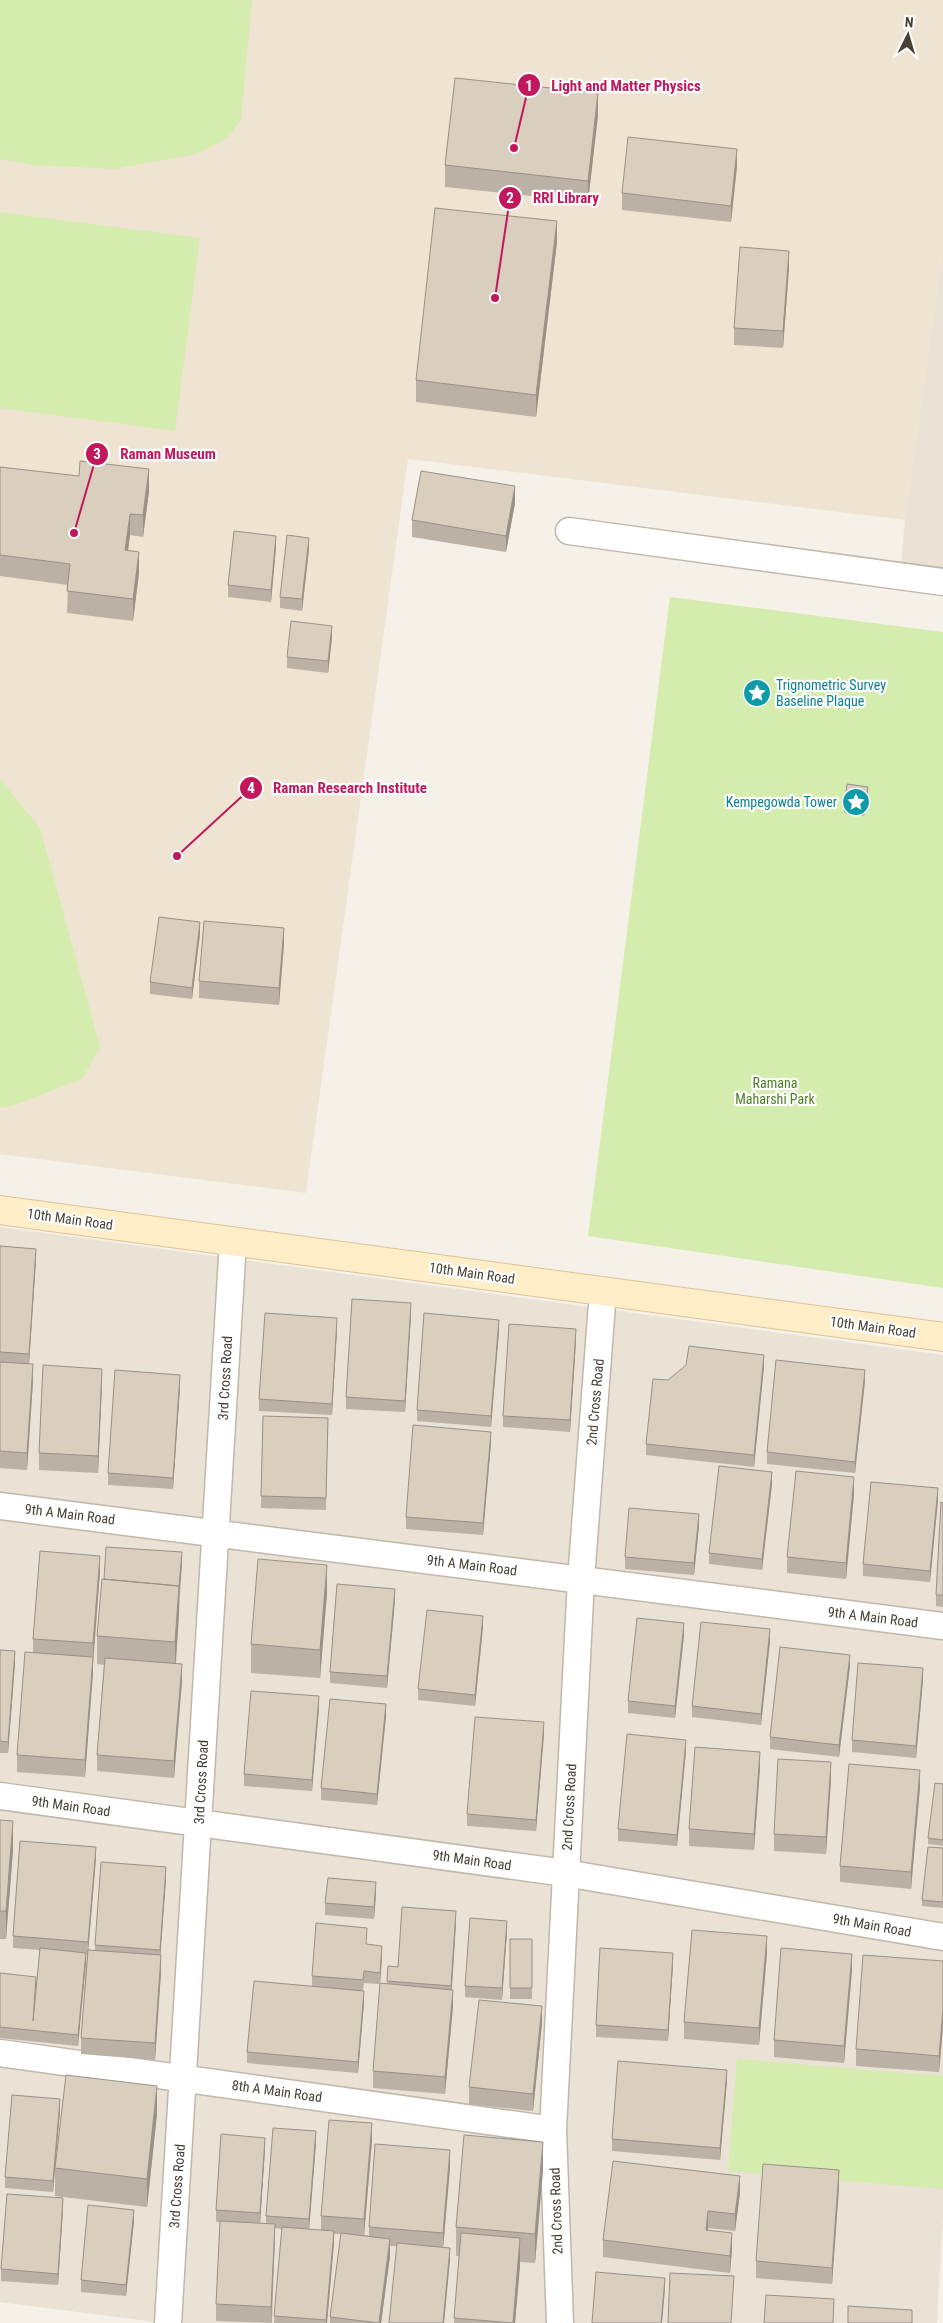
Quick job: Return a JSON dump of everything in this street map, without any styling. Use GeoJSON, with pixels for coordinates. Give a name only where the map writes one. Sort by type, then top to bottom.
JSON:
{"type":"FeatureCollection","features":[{"type":"Feature","properties":{"kind":"street"},"geometry":{"type":"LineString","coordinates":[[569,531],[943,582]]}},
{"type":"Feature","properties":{"kind":"street","name":"10th Main Road"},"geometry":{"type":"LineString","coordinates":[[0,1210],[943,1337]]}},
{"type":"Feature","properties":{"kind":"street","name":"3rd Cross Road"},"geometry":{"type":"LineString","coordinates":[[168,2323],[233,1241]]}},
{"type":"Feature","properties":{"kind":"street","name":"2nd Cross Road"},"geometry":{"type":"LineString","coordinates":[[560,2323],[554,2130],[565,1872],[581,1579],[603,1291]]}},
{"type":"Feature","properties":{"kind":"street","name":"9th A Main Road"},"geometry":{"type":"LineString","coordinates":[[0,1506],[943,1626]]}},
{"type":"Feature","properties":{"kind":"street","name":"9th Main Road"},"geometry":{"type":"LineString","coordinates":[[0,1796],[565,1872],[943,1936]]}},
{"type":"Feature","properties":{"kind":"street","name":"8th A Main Road"},"geometry":{"type":"LineString","coordinates":[[0,2053],[554,2130]]}},
{"type":"Feature","properties":{"kind":"shaded area"},"geometry":{"type":"Polygon","coordinates":[[[0,0],[943,0],[943,248],[905,520],[408,459],[306,1193],[0,1154],[0,0]]]}},
{"type":"Feature","properties":{"kind":"shaded area"},"geometry":{"type":"Polygon","coordinates":[[[943,248],[943,569],[901,563],[905,520],[943,248]]]}},
{"type":"Feature","properties":{"kind":"shaded area"},"geometry":{"type":"Polygon","coordinates":[[[0,1227],[943,1355],[943,2217],[937,2323],[163,2323],[0,2302],[0,1227]]]}},
{"type":"Feature","properties":{"kind":"green space"},"geometry":{"type":"Polygon","coordinates":[[[0,0],[252,0],[241,119],[229,137],[197,154],[115,169],[32,165],[0,159],[0,0]]]}},
{"type":"Feature","properties":{"kind":"green space"},"geometry":{"type":"Polygon","coordinates":[[[0,212],[200,238],[175,431],[0,408],[0,212]]]}},
{"type":"Feature","properties":{"kind":"green space","name":"Ramana Maharshi Park"},"geometry":{"type":"Polygon","coordinates":[[[670,597],[943,632],[943,1288],[588,1236],[670,597]]]}},
{"type":"Feature","properties":{"kind":"green space"},"geometry":{"type":"Polygon","coordinates":[[[0,779],[40,828],[100,1047],[82,1079],[12,1106],[0,1108],[0,779]]]}},
{"type":"Feature","properties":{"kind":"green space"},"geometry":{"type":"Polygon","coordinates":[[[737,2059],[943,2076],[943,2189],[728,2171],[737,2059]]]}},
{"type":"Feature","properties":{"kind":"building"},"geometry":{"type":"Polygon","coordinates":[[[455,78],[598,93],[588,181],[445,165],[455,78]]]}},
{"type":"Feature","properties":{"kind":"building"},"geometry":{"type":"Polygon","coordinates":[[[628,137],[737,149],[731,206],[622,193],[628,137]]]}},
{"type":"Feature","properties":{"kind":"building"},"geometry":{"type":"Polygon","coordinates":[[[435,208],[557,221],[536,395],[416,380],[435,208]]]}},
{"type":"Feature","properties":{"kind":"building"},"geometry":{"type":"Polygon","coordinates":[[[740,247],[789,251],[783,331],[734,328],[740,247]]]}},
{"type":"Feature","properties":{"kind":"building"},"geometry":{"type":"Polygon","coordinates":[[[80,461],[149,469],[143,515],[130,514],[125,550],[139,552],[133,599],[67,591],[70,564],[0,555],[0,467],[79,476],[80,461]]]}},
{"type":"Feature","properties":{"kind":"building"},"geometry":{"type":"Polygon","coordinates":[[[421,471],[515,486],[506,536],[412,520],[421,471]]]}},
{"type":"Feature","properties":{"kind":"building"},"geometry":{"type":"Polygon","coordinates":[[[234,531],[276,536],[271,590],[228,585],[234,531]]]}},
{"type":"Feature","properties":{"kind":"building"},"geometry":{"type":"Polygon","coordinates":[[[287,535],[309,538],[302,599],[280,597],[287,535]]]}},
{"type":"Feature","properties":{"kind":"building"},"geometry":{"type":"Polygon","coordinates":[[[291,621],[332,626],[328,661],[287,657],[291,621]]]}},
{"type":"Feature","properties":{"kind":"building"},"geometry":{"type":"Polygon","coordinates":[[[847,784],[868,787],[864,810],[844,808],[847,784]]]}},
{"type":"Feature","properties":{"kind":"building"},"geometry":{"type":"Polygon","coordinates":[[[159,917],[200,922],[192,988],[150,982],[159,917]]]}},
{"type":"Feature","properties":{"kind":"building"},"geometry":{"type":"Polygon","coordinates":[[[204,921],[284,928],[279,988],[199,981],[204,921]]]}},
{"type":"Feature","properties":{"kind":"building"},"geometry":{"type":"Polygon","coordinates":[[[0,1246],[36,1249],[29,1354],[0,1352],[0,1246]]]}},
{"type":"Feature","properties":{"kind":"building"},"geometry":{"type":"Polygon","coordinates":[[[352,1299],[411,1303],[405,1401],[346,1397],[352,1299]]]}},
{"type":"Feature","properties":{"kind":"building"},"geometry":{"type":"Polygon","coordinates":[[[265,1313],[337,1318],[332,1404],[259,1399],[265,1313]]]}},
{"type":"Feature","properties":{"kind":"building"},"geometry":{"type":"Polygon","coordinates":[[[424,1313],[499,1320],[491,1416],[417,1410],[424,1313]]]}},
{"type":"Feature","properties":{"kind":"building"},"geometry":{"type":"Polygon","coordinates":[[[509,1324],[576,1329],[570,1420],[503,1416],[509,1324]]]}},
{"type":"Feature","properties":{"kind":"building"},"geometry":{"type":"Polygon","coordinates":[[[689,1346],[764,1355],[754,1455],[646,1444],[653,1379],[668,1380],[686,1365],[689,1346]]]}},
{"type":"Feature","properties":{"kind":"building"},"geometry":{"type":"Polygon","coordinates":[[[776,1360],[865,1370],[855,1462],[767,1452],[776,1360]]]}},
{"type":"Feature","properties":{"kind":"building"},"geometry":{"type":"Polygon","coordinates":[[[0,1362],[33,1364],[27,1453],[0,1451],[0,1362]]]}},
{"type":"Feature","properties":{"kind":"building"},"geometry":{"type":"Polygon","coordinates":[[[43,1365],[102,1369],[98,1456],[39,1453],[43,1365]]]}},
{"type":"Feature","properties":{"kind":"building"},"geometry":{"type":"Polygon","coordinates":[[[115,1370],[180,1375],[173,1478],[108,1473],[115,1370]]]}},
{"type":"Feature","properties":{"kind":"building"},"geometry":{"type":"Polygon","coordinates":[[[263,1416],[328,1418],[326,1498],[261,1496],[263,1416]]]}},
{"type":"Feature","properties":{"kind":"building"},"geometry":{"type":"Polygon","coordinates":[[[413,1425],[491,1432],[483,1523],[406,1517],[413,1425]]]}},
{"type":"Feature","properties":{"kind":"building"},"geometry":{"type":"Polygon","coordinates":[[[719,1466],[772,1472],[762,1559],[709,1553],[719,1466]]]}},
{"type":"Feature","properties":{"kind":"building"},"geometry":{"type":"Polygon","coordinates":[[[796,1471],[854,1477],[846,1563],[787,1557],[796,1471]]]}},
{"type":"Feature","properties":{"kind":"building"},"geometry":{"type":"Polygon","coordinates":[[[871,1482],[938,1488],[930,1571],[863,1564],[871,1482]]]}},
{"type":"Feature","properties":{"kind":"building"},"geometry":{"type":"Polygon","coordinates":[[[941,1502],[943,1503],[943,1595],[936,1595],[941,1502]]]}},
{"type":"Feature","properties":{"kind":"building"},"geometry":{"type":"Polygon","coordinates":[[[629,1508],[699,1514],[694,1563],[625,1557],[629,1508]]]}},
{"type":"Feature","properties":{"kind":"building"},"geometry":{"type":"Polygon","coordinates":[[[106,1547],[182,1552],[179,1586],[104,1579],[106,1547]]]}},
{"type":"Feature","properties":{"kind":"building"},"geometry":{"type":"Polygon","coordinates":[[[40,1551],[100,1556],[93,1643],[33,1639],[40,1551]]]}},
{"type":"Feature","properties":{"kind":"building"},"geometry":{"type":"Polygon","coordinates":[[[258,1559],[327,1565],[320,1650],[251,1644],[258,1559]]]}},
{"type":"Feature","properties":{"kind":"building"},"geometry":{"type":"Polygon","coordinates":[[[102,1579],[179,1586],[175,1642],[97,1636],[102,1579]]]}},
{"type":"Feature","properties":{"kind":"building"},"geometry":{"type":"Polygon","coordinates":[[[337,1584],[395,1589],[387,1676],[330,1672],[337,1584]]]}},
{"type":"Feature","properties":{"kind":"building"},"geometry":{"type":"Polygon","coordinates":[[[427,1610],[483,1616],[475,1695],[418,1689],[427,1610]]]}},
{"type":"Feature","properties":{"kind":"building"},"geometry":{"type":"Polygon","coordinates":[[[637,1618],[684,1623],[675,1706],[628,1701],[637,1618]]]}},
{"type":"Feature","properties":{"kind":"building"},"geometry":{"type":"Polygon","coordinates":[[[701,1622],[770,1629],[761,1714],[692,1706],[701,1622]]]}},
{"type":"Feature","properties":{"kind":"building"},"geometry":{"type":"Polygon","coordinates":[[[780,1647],[850,1655],[839,1745],[770,1737],[780,1647]]]}},
{"type":"Feature","properties":{"kind":"building"},"geometry":{"type":"Polygon","coordinates":[[[0,1650],[15,1651],[8,1742],[0,1741],[0,1650]]]}},
{"type":"Feature","properties":{"kind":"building"},"geometry":{"type":"Polygon","coordinates":[[[25,1652],[93,1657],[85,1760],[17,1755],[25,1652]]]}},
{"type":"Feature","properties":{"kind":"building"},"geometry":{"type":"Polygon","coordinates":[[[105,1658],[182,1664],[174,1761],[97,1755],[105,1658]]]}},
{"type":"Feature","properties":{"kind":"building"},"geometry":{"type":"Polygon","coordinates":[[[858,1663],[923,1668],[916,1746],[852,1740],[858,1663]]]}},
{"type":"Feature","properties":{"kind":"building"},"geometry":{"type":"Polygon","coordinates":[[[251,1691],[319,1696],[312,1780],[244,1774],[251,1691]]]}},
{"type":"Feature","properties":{"kind":"building"},"geometry":{"type":"Polygon","coordinates":[[[330,1699],[386,1704],[377,1794],[321,1788],[330,1699]]]}},
{"type":"Feature","properties":{"kind":"building"},"geometry":{"type":"Polygon","coordinates":[[[475,1717],[544,1722],[536,1820],[467,1814],[475,1717]]]}},
{"type":"Feature","properties":{"kind":"building"},"geometry":{"type":"Polygon","coordinates":[[[627,1734],[686,1740],[677,1835],[618,1829],[627,1734]]]}},
{"type":"Feature","properties":{"kind":"building"},"geometry":{"type":"Polygon","coordinates":[[[695,1747],[760,1752],[754,1834],[689,1829],[695,1747]]]}},
{"type":"Feature","properties":{"kind":"building"},"geometry":{"type":"Polygon","coordinates":[[[778,1759],[831,1762],[826,1837],[774,1834],[778,1759]]]}},
{"type":"Feature","properties":{"kind":"building"},"geometry":{"type":"Polygon","coordinates":[[[849,1764],[920,1770],[911,1872],[840,1866],[849,1764]]]}},
{"type":"Feature","properties":{"kind":"building"},"geometry":{"type":"Polygon","coordinates":[[[935,1783],[943,1784],[943,1840],[928,1838],[935,1783]]]}},
{"type":"Feature","properties":{"kind":"building"},"geometry":{"type":"Polygon","coordinates":[[[0,1820],[13,1821],[6,1911],[0,1911],[0,1820]]]}},
{"type":"Feature","properties":{"kind":"building"},"geometry":{"type":"Polygon","coordinates":[[[20,1841],[96,1847],[88,1942],[13,1936],[20,1841]]]}},
{"type":"Feature","properties":{"kind":"building"},"geometry":{"type":"Polygon","coordinates":[[[928,1847],[943,1848],[943,1902],[922,1900],[928,1847]]]}},
{"type":"Feature","properties":{"kind":"building"},"geometry":{"type":"Polygon","coordinates":[[[101,1862],[166,1867],[160,1950],[95,1945],[101,1862]]]}},
{"type":"Feature","properties":{"kind":"building"},"geometry":{"type":"Polygon","coordinates":[[[328,1878],[376,1882],[374,1907],[325,1903],[328,1878]]]}},
{"type":"Feature","properties":{"kind":"building"},"geometry":{"type":"Polygon","coordinates":[[[402,1907],[456,1911],[451,1986],[387,1981],[388,1966],[398,1967],[402,1907]]]}},
{"type":"Feature","properties":{"kind":"building"},"geometry":{"type":"Polygon","coordinates":[[[470,1918],[507,1921],[502,1988],[465,1986],[470,1918]]]}},
{"type":"Feature","properties":{"kind":"building"},"geometry":{"type":"Polygon","coordinates":[[[316,1923],[367,1928],[366,1944],[382,1946],[380,1973],[364,1971],[363,1980],[312,1976],[316,1923]]]}},
{"type":"Feature","properties":{"kind":"building"},"geometry":{"type":"Polygon","coordinates":[[[692,1930],[767,1936],[759,2028],[684,2022],[692,1930]]]}},
{"type":"Feature","properties":{"kind":"building"},"geometry":{"type":"Polygon","coordinates":[[[510,1939],[532,1939],[532,1988],[510,1988],[510,1939]]]}},
{"type":"Feature","properties":{"kind":"building"},"geometry":{"type":"Polygon","coordinates":[[[40,1948],[86,1953],[78,2035],[0,2027],[0,1973],[36,1977],[33,2021],[40,1948]]]}},
{"type":"Feature","properties":{"kind":"building"},"geometry":{"type":"Polygon","coordinates":[[[600,1948],[673,1953],[668,2030],[596,2025],[600,1948]]]}},
{"type":"Feature","properties":{"kind":"building"},"geometry":{"type":"Polygon","coordinates":[[[781,1948],[852,1954],[844,2046],[774,2040],[781,1948]]]}},
{"type":"Feature","properties":{"kind":"building"},"geometry":{"type":"Polygon","coordinates":[[[88,1950],[161,1955],[155,2043],[81,2038],[88,1950]]]}},
{"type":"Feature","properties":{"kind":"building"},"geometry":{"type":"Polygon","coordinates":[[[863,1955],[943,1961],[943,2010],[939,2056],[856,2049],[863,1955]]]}},
{"type":"Feature","properties":{"kind":"building"},"geometry":{"type":"Polygon","coordinates":[[[254,1981],[364,1991],[358,2062],[247,2052],[254,1981]]]}},
{"type":"Feature","properties":{"kind":"building"},"geometry":{"type":"Polygon","coordinates":[[[380,1983],[453,1990],[445,2077],[373,2071],[380,1983]]]}},
{"type":"Feature","properties":{"kind":"building"},"geometry":{"type":"Polygon","coordinates":[[[479,2000],[542,2006],[533,2094],[469,2087],[479,2000]]]}},
{"type":"Feature","properties":{"kind":"building"},"geometry":{"type":"Polygon","coordinates":[[[618,2061],[727,2070],[720,2148],[612,2139],[618,2061]]]}},
{"type":"Feature","properties":{"kind":"building"},"geometry":{"type":"Polygon","coordinates":[[[66,2075],[157,2086],[147,2179],[55,2168],[66,2075]]]}},
{"type":"Feature","properties":{"kind":"building"},"geometry":{"type":"Polygon","coordinates":[[[12,2095],[60,2099],[53,2181],[5,2177],[12,2095]]]}},
{"type":"Feature","properties":{"kind":"building"},"geometry":{"type":"Polygon","coordinates":[[[329,2120],[372,2123],[364,2219],[321,2216],[329,2120]]]}},
{"type":"Feature","properties":{"kind":"building"},"geometry":{"type":"Polygon","coordinates":[[[273,2128],[316,2131],[309,2219],[266,2216],[273,2128]]]}},
{"type":"Feature","properties":{"kind":"building"},"geometry":{"type":"Polygon","coordinates":[[[221,2134],[265,2138],[260,2213],[216,2210],[221,2134]]]}},
{"type":"Feature","properties":{"kind":"building"},"geometry":{"type":"Polygon","coordinates":[[[464,2135],[543,2142],[535,2234],[456,2227],[464,2135]]]}},
{"type":"Feature","properties":{"kind":"building"},"geometry":{"type":"Polygon","coordinates":[[[375,2144],[450,2150],[443,2233],[369,2227],[375,2144]]]}},
{"type":"Feature","properties":{"kind":"building"},"geometry":{"type":"Polygon","coordinates":[[[613,2161],[740,2176],[735,2214],[708,2211],[706,2230],[732,2233],[730,2256],[603,2240],[613,2161]]]}},
{"type":"Feature","properties":{"kind":"building"},"geometry":{"type":"Polygon","coordinates":[[[763,2164],[839,2170],[832,2268],[756,2261],[763,2164]]]}},
{"type":"Feature","properties":{"kind":"building"},"geometry":{"type":"Polygon","coordinates":[[[7,2194],[63,2198],[58,2274],[1,2269],[7,2194]]]}},
{"type":"Feature","properties":{"kind":"building"},"geometry":{"type":"Polygon","coordinates":[[[88,2205],[134,2210],[126,2285],[81,2280],[88,2205]]]}},
{"type":"Feature","properties":{"kind":"building"},"geometry":{"type":"Polygon","coordinates":[[[220,2221],[275,2224],[271,2307],[216,2304],[220,2221]]]}},
{"type":"Feature","properties":{"kind":"building"},"geometry":{"type":"Polygon","coordinates":[[[282,2227],[334,2231],[326,2320],[274,2316],[282,2227]]]}},
{"type":"Feature","properties":{"kind":"building"},"geometry":{"type":"Polygon","coordinates":[[[341,2233],[390,2239],[379,2323],[330,2317],[341,2233]]]}},
{"type":"Feature","properties":{"kind":"building"},"geometry":{"type":"Polygon","coordinates":[[[461,2233],[520,2238],[513,2323],[454,2318],[461,2233]]]}},
{"type":"Feature","properties":{"kind":"building"},"geometry":{"type":"Polygon","coordinates":[[[397,2243],[450,2248],[443,2323],[389,2323],[397,2243]]]}},
{"type":"Feature","properties":{"kind":"building"},"geometry":{"type":"Polygon","coordinates":[[[596,2272],[665,2278],[661,2323],[592,2323],[596,2272]]]}},
{"type":"Feature","properties":{"kind":"building"},"geometry":{"type":"Polygon","coordinates":[[[670,2273],[734,2276],[731,2323],[668,2323],[670,2273]]]}},
{"type":"Feature","properties":{"kind":"building"},"geometry":{"type":"Polygon","coordinates":[[[766,2295],[834,2299],[833,2323],[764,2323],[766,2295]]]}},
{"type":"Feature","properties":{"kind":"building"},"geometry":{"type":"Polygon","coordinates":[[[848,2306],[912,2310],[912,2323],[848,2323],[848,2306]]]}},
{"type":"Feature","properties":{"kind":"place","name":"Light and Matter Physics"},"geometry":{"type":"Point","coordinates":[514,148]}},
{"type":"Feature","properties":{"kind":"place","name":"RRI Library"},"geometry":{"type":"Point","coordinates":[495,298]}},
{"type":"Feature","properties":{"kind":"place","name":"Raman Museum"},"geometry":{"type":"Point","coordinates":[74,533]}},
{"type":"Feature","properties":{"kind":"place","name":"Trignometric Survey Baseline Plaque"},"geometry":{"type":"Point","coordinates":[757,693]}},
{"type":"Feature","properties":{"kind":"place","name":"Kempegowda Tower"},"geometry":{"type":"Point","coordinates":[856,802]}},
{"type":"Feature","properties":{"kind":"place","name":"Raman Research Institute"},"geometry":{"type":"Point","coordinates":[177,856]}}]}
